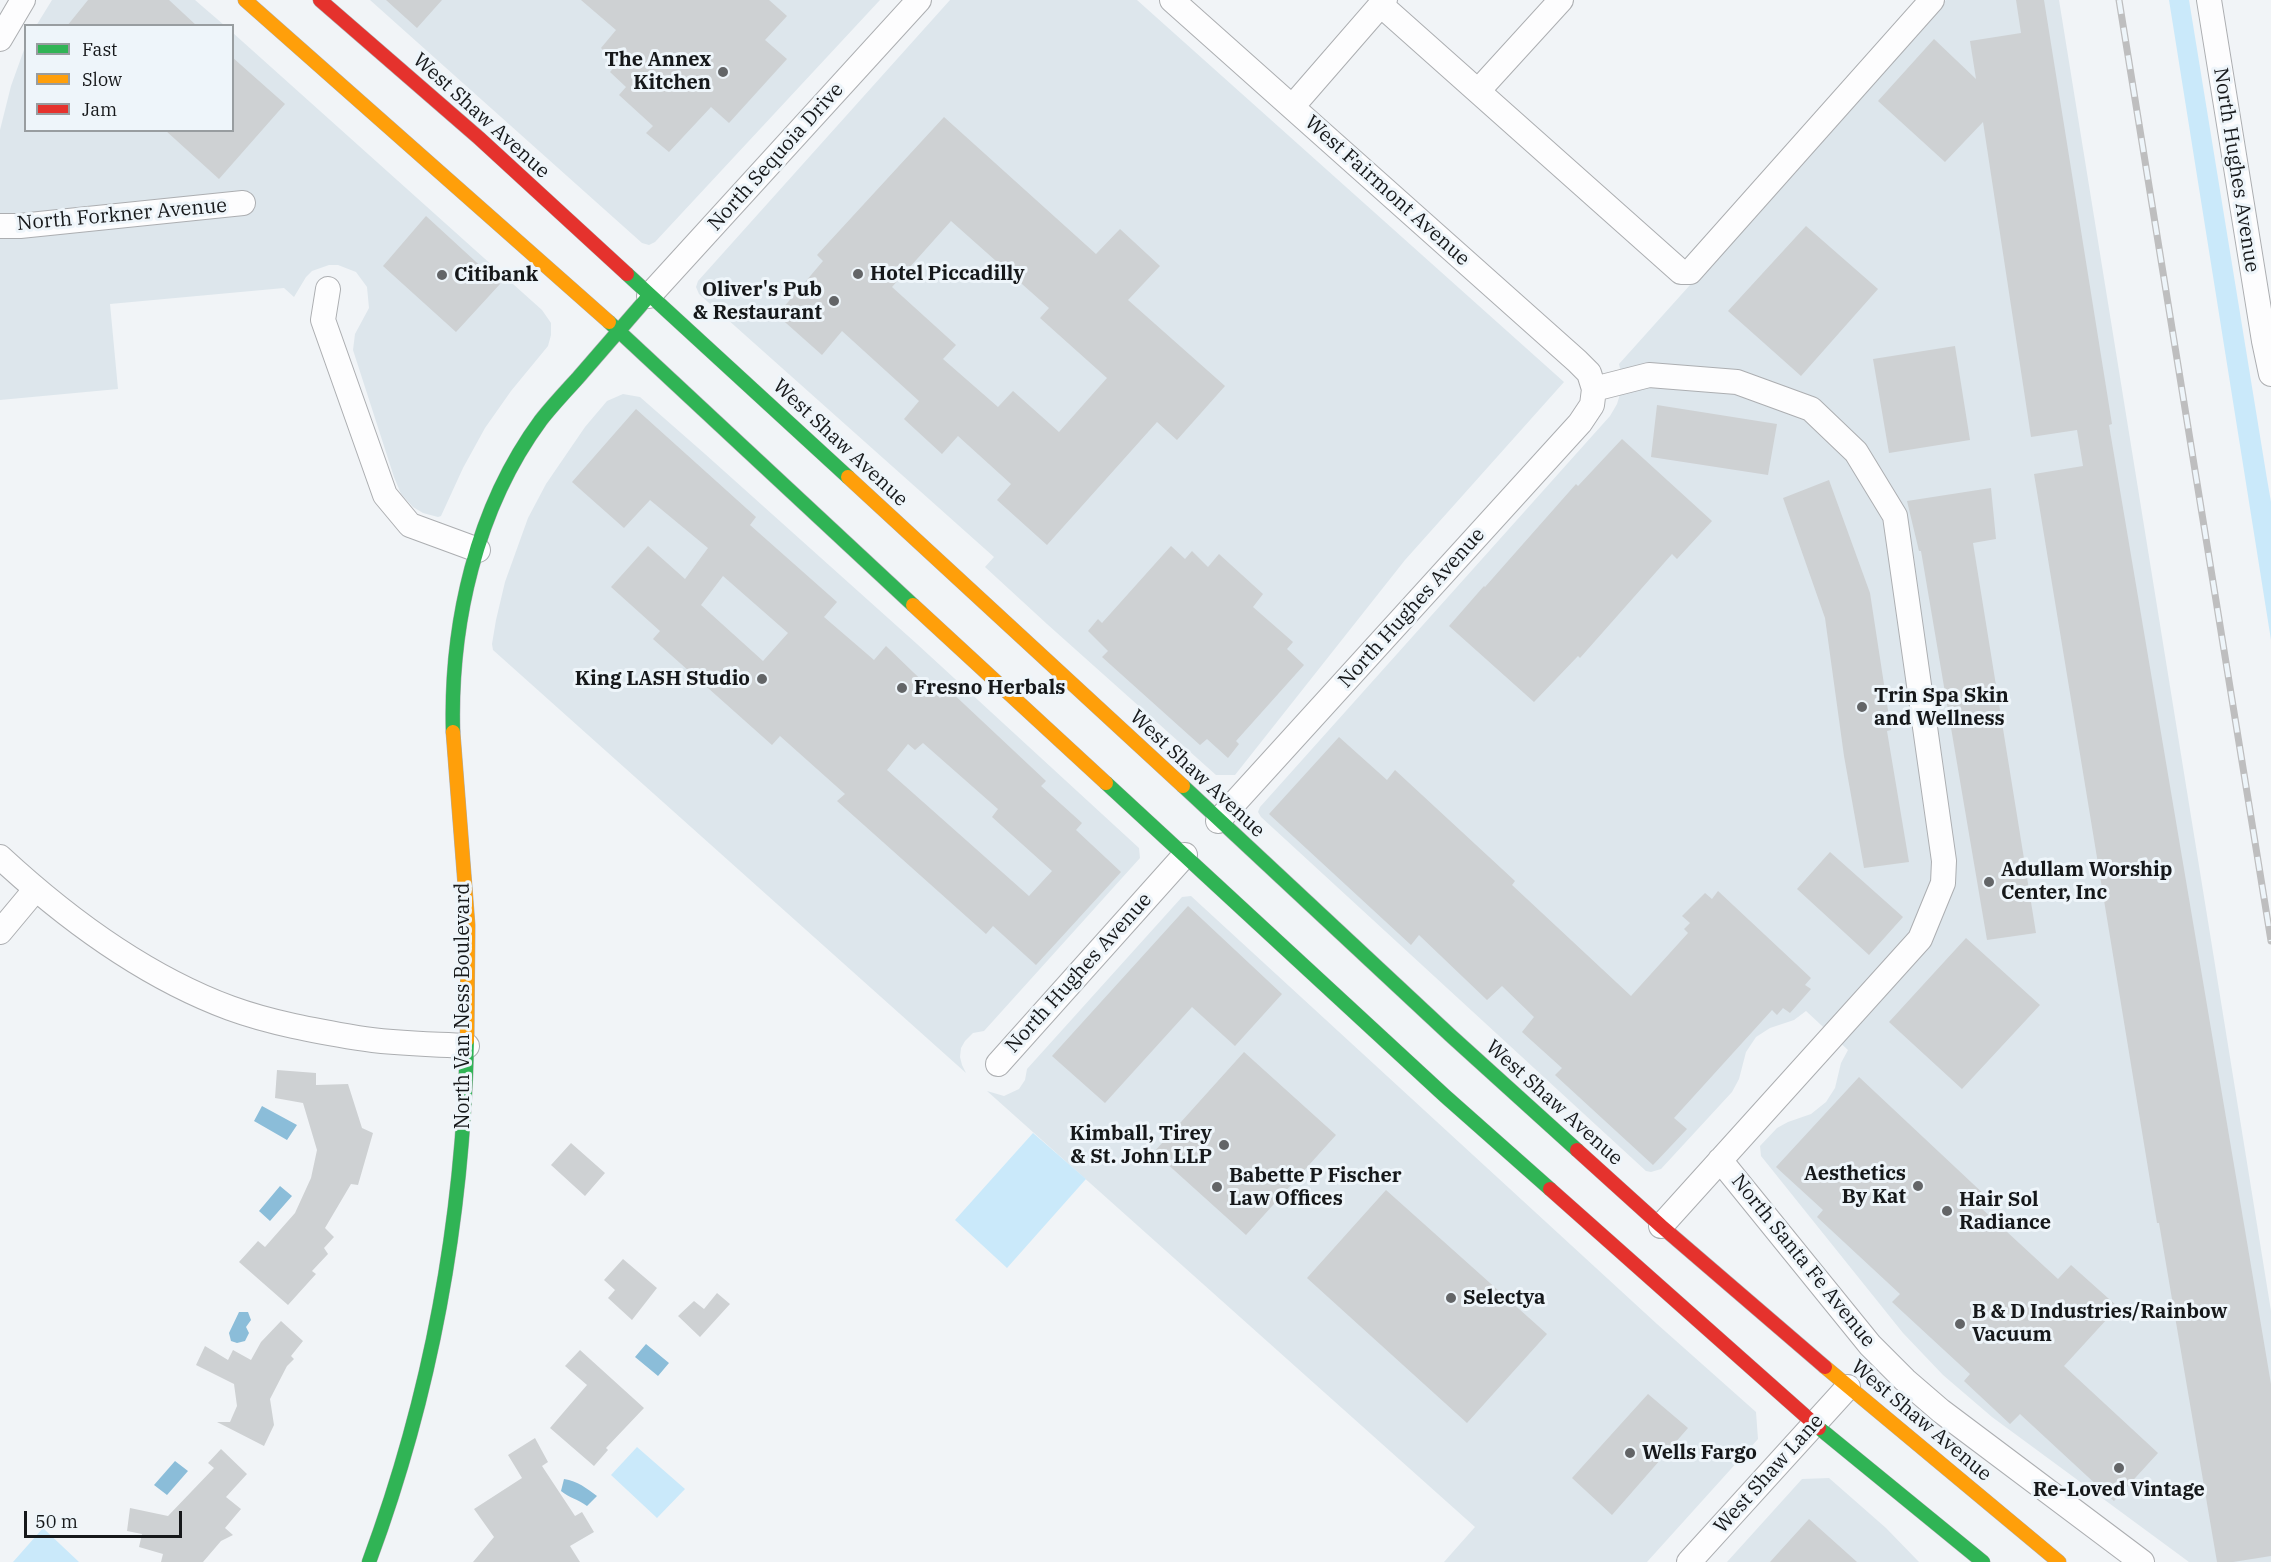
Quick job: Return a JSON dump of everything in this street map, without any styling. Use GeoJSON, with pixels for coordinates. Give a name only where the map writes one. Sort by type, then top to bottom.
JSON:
{"type":"FeatureCollection","features":[{"type":"Feature","properties":{"kind":"main road"},"geometry":{"type":"LineString","coordinates":[[245,0],[618,330],[946,636],[1190,852],[1445,1096],[1815,1425],[1983,1562]]}},
{"type":"Feature","properties":{"kind":"main road","name":"West Shaw Avenue"},"geometry":{"type":"LineString","coordinates":[[320,0],[479,138],[1045,658],[1210,824],[1450,1035],[1656,1228],[2059,1562]]}},
{"type":"Feature","properties":{"kind":"main road","name":"North Sequoia Drive"},"geometry":{"type":"LineString","coordinates":[[633,314],[650,296]]}},
{"type":"Feature","properties":{"kind":"main road","name":"North Van Ness Boulevard"},"geometry":{"type":"LineString","coordinates":[[369,1562],[416,1411],[453,1233],[464,1124],[467,1046],[467,912],[454,739],[453,684],[461,612],[478,550],[511,469],[530,436],[541,420],[633,314]]}},
{"type":"Feature","properties":{"kind":"main road"},"geometry":{"type":"LineString","coordinates":[[946,636],[1010,677]]}},
{"type":"Feature","properties":{"kind":"main road"},"geometry":{"type":"LineString","coordinates":[[1383,993],[1450,1035]]}},
{"type":"Feature","properties":{"kind":"main road"},"geometry":{"type":"LineString","coordinates":[[1445,1096],[1466,1100]]}},
{"type":"Feature","properties":{"kind":"street"},"geometry":{"type":"LineString","coordinates":[[0,39],[23,0]]}},
{"type":"Feature","properties":{"kind":"street","name":"North Sequoia Drive"},"geometry":{"type":"LineString","coordinates":[[650,296],[919,0]]}},
{"type":"Feature","properties":{"kind":"street","name":"West Fairmont Avenue"},"geometry":{"type":"LineString","coordinates":[[1172,0],[1577,361],[1588,373],[1594,389]]}},
{"type":"Feature","properties":{"kind":"street"},"geometry":{"type":"LineString","coordinates":[[1478,91],[1561,0]]}},
{"type":"Feature","properties":{"kind":"street"},"geometry":{"type":"LineString","coordinates":[[1292,107],[1383,2],[1478,91],[1681,272],[1690,272],[1932,0]]}},
{"type":"Feature","properties":{"kind":"street","name":"North Hughes Avenue"},"geometry":{"type":"LineString","coordinates":[[2209,0],[2271,375]]}},
{"type":"Feature","properties":{"kind":"street","name":"North Forkner Avenue"},"geometry":{"type":"LineString","coordinates":[[0,226],[243,203]]}},
{"type":"Feature","properties":{"kind":"street"},"geometry":{"type":"LineString","coordinates":[[328,289],[323,320],[385,495],[410,525],[478,550]]}},
{"type":"Feature","properties":{"kind":"street"},"geometry":{"type":"LineString","coordinates":[[1594,389],[1649,375],[1737,382],[1810,409],[1856,452],[1895,516],[1944,861],[1943,883],[1920,939],[1656,1228]]}},
{"type":"Feature","properties":{"kind":"street","name":"North Hughes Avenue"},"geometry":{"type":"LineString","coordinates":[[1210,824],[1581,423],[1592,405],[1594,389]]}},
{"type":"Feature","properties":{"kind":"street","name":"North Hughes Avenue"},"geometry":{"type":"LineString","coordinates":[[998,1064],[1190,852]]}},
{"type":"Feature","properties":{"kind":"street"},"geometry":{"type":"LineString","coordinates":[[0,857],[35,890],[96,936],[172,982],[231,1008],[294,1026],[361,1039],[467,1046]]}},
{"type":"Feature","properties":{"kind":"street"},"geometry":{"type":"LineString","coordinates":[[0,932],[35,890]]}},
{"type":"Feature","properties":{"kind":"street","name":"North Santa Fe Avenue"},"geometry":{"type":"LineString","coordinates":[[1720,1160],[1870,1345],[1905,1380],[1941,1411],[2142,1562]]}},
{"type":"Feature","properties":{"kind":"street","name":"West Shaw Lane"},"geometry":{"type":"LineString","coordinates":[[1689,1562],[1848,1386]]}},
{"type":"Feature","properties":{"kind":"shaded area"},"geometry":{"type":"Polygon","coordinates":[[[52,0],[195,0],[223,24],[37,24],[52,0]]]}},
{"type":"Feature","properties":{"kind":"shaded area"},"geometry":{"type":"Polygon","coordinates":[[[370,0],[880,0],[655,242],[649,245],[642,243],[370,0]]]}},
{"type":"Feature","properties":{"kind":"shaded area"},"geometry":{"type":"Polygon","coordinates":[[[950,0],[1137,0],[1564,382],[1405,560],[1235,775],[1216,775],[1047,624],[985,567],[994,557],[699,294],[696,287],[698,281],[950,0]]]}},
{"type":"Feature","properties":{"kind":"shaded area"},"geometry":{"type":"Polygon","coordinates":[[[1946,0],[2059,0],[2271,1311],[2271,1562],[2189,1562],[1992,1417],[1943,1375],[1903,1333],[1761,1156],[1760,1146],[1777,1128],[1811,1114],[1826,1102],[1835,1088],[1841,1063],[1848,1050],[1806,1011],[1794,1020],[1770,1028],[1756,1037],[1746,1052],[1739,1079],[1732,1092],[1661,1169],[1646,1171],[1258,812],[1260,807],[1610,416],[1621,391],[1622,377],[1619,364],[1946,0]]]}},
{"type":"Feature","properties":{"kind":"shaded area"},"geometry":{"type":"Polygon","coordinates":[[[2169,0],[2189,0],[2271,502],[2271,640],[2169,0]]]}},
{"type":"Feature","properties":{"kind":"shaded area"},"geometry":{"type":"Polygon","coordinates":[[[234,34],[542,310],[551,323],[548,346],[511,391],[485,428],[441,516],[423,513],[413,507],[401,494],[394,477],[353,350],[355,334],[369,308],[367,287],[356,272],[338,265],[329,265],[312,271],[294,297],[284,288],[110,304],[118,389],[0,400],[0,130],[11,86],[24,50],[24,132],[234,132],[234,34]]]}},
{"type":"Feature","properties":{"kind":"shaded area"},"geometry":{"type":"Polygon","coordinates":[[[623,394],[640,397],[705,454],[917,644],[1139,848],[1140,858],[984,1031],[973,1033],[965,1041],[960,1057],[966,1073],[493,650],[496,620],[505,582],[528,518],[546,484],[585,427],[607,401],[623,394]]]}},
{"type":"Feature","properties":{"kind":"shaded area"},"geometry":{"type":"Polygon","coordinates":[[[1191,896],[1756,1412],[1758,1439],[1647,1562],[1444,1562],[1475,1527],[987,1091],[1004,1096],[1019,1089],[1025,1080],[1027,1069],[1182,897],[1191,896]]]}},
{"type":"Feature","properties":{"kind":"shaded area"},"geometry":{"type":"Polygon","coordinates":[[[262,1106],[297,1125],[287,1140],[254,1121],[262,1106]]]}},
{"type":"Feature","properties":{"kind":"shaded area"},"geometry":{"type":"Polygon","coordinates":[[[1033,1133],[1086,1179],[1007,1268],[955,1220],[1033,1133]]]}},
{"type":"Feature","properties":{"kind":"shaded area"},"geometry":{"type":"Polygon","coordinates":[[[280,1186],[292,1196],[270,1221],[259,1211],[280,1186]]]}},
{"type":"Feature","properties":{"kind":"shaded area"},"geometry":{"type":"Polygon","coordinates":[[[239,1312],[248,1312],[251,1320],[246,1327],[249,1333],[245,1341],[237,1343],[231,1341],[229,1333],[239,1312]]]}},
{"type":"Feature","properties":{"kind":"shaded area"},"geometry":{"type":"Polygon","coordinates":[[[646,1344],[669,1363],[658,1376],[635,1357],[646,1344]]]}},
{"type":"Feature","properties":{"kind":"shaded area"},"geometry":{"type":"Polygon","coordinates":[[[637,1447],[685,1489],[657,1518],[611,1475],[637,1447]]]}},
{"type":"Feature","properties":{"kind":"shaded area"},"geometry":{"type":"Polygon","coordinates":[[[175,1461],[188,1471],[167,1495],[154,1485],[175,1461]]]}},
{"type":"Feature","properties":{"kind":"shaded area"},"geometry":{"type":"Polygon","coordinates":[[[1829,1478],[1886,1528],[1919,1562],[1727,1562],[1802,1479],[1829,1478]]]}},
{"type":"Feature","properties":{"kind":"shaded area"},"geometry":{"type":"Polygon","coordinates":[[[564,1479],[578,1483],[597,1496],[587,1506],[561,1491],[564,1479]]]}},
{"type":"Feature","properties":{"kind":"shaded area"},"geometry":{"type":"Polygon","coordinates":[[[43,1528],[79,1562],[13,1562],[43,1528]]]}},
{"type":"Feature","properties":{"kind":"building"},"geometry":{"type":"Polygon","coordinates":[[[88,0],[169,0],[195,24],[69,24],[88,0]]]}},
{"type":"Feature","properties":{"kind":"building"},"geometry":{"type":"Polygon","coordinates":[[[386,0],[442,0],[417,28],[386,0]]]}},
{"type":"Feature","properties":{"kind":"building"},"geometry":{"type":"Polygon","coordinates":[[[581,0],[769,0],[787,16],[765,40],[787,59],[729,123],[711,107],[669,152],[646,133],[653,126],[619,95],[626,87],[610,72],[617,64],[601,48],[616,30],[581,0]]]}},
{"type":"Feature","properties":{"kind":"building"},"geometry":{"type":"Polygon","coordinates":[[[2016,0],[2044,0],[2112,424],[2109,425],[2271,1384],[2271,1556],[2233,1562],[2217,1562],[2159,1223],[2157,1223],[2034,474],[2083,466],[2077,430],[2031,437],[1983,122],[1945,162],[1878,101],[1934,39],[1976,79],[1970,41],[2021,33],[2016,0]]]}},
{"type":"Feature","properties":{"kind":"building"},"geometry":{"type":"Polygon","coordinates":[[[234,59],[285,104],[219,179],[167,132],[234,132],[234,59]]]}},
{"type":"Feature","properties":{"kind":"building"},"geometry":{"type":"Polygon","coordinates":[[[944,117],[1096,254],[1120,229],[1160,266],[1128,300],[1225,386],[1177,440],[1157,422],[1047,545],[997,500],[1011,484],[958,436],[942,454],[904,419],[919,401],[842,331],[822,355],[777,315],[823,261],[817,255],[944,117]],[[951,221],[892,287],[956,345],[943,359],[998,407],[1013,391],[1059,432],[1107,378],[1040,318],[1049,308],[951,221]]]}},
{"type":"Feature","properties":{"kind":"building","name":"Citibank"},"geometry":{"type":"Polygon","coordinates":[[[426,216],[500,284],[456,332],[383,266],[426,216]]]}},
{"type":"Feature","properties":{"kind":"building"},"geometry":{"type":"Polygon","coordinates":[[[1806,226],[1878,289],[1801,376],[1728,311],[1806,226]]]}},
{"type":"Feature","properties":{"kind":"building"},"geometry":{"type":"Polygon","coordinates":[[[1955,346],[1970,440],[1889,453],[1873,359],[1955,346]]]}},
{"type":"Feature","properties":{"kind":"building"},"geometry":{"type":"Polygon","coordinates":[[[1657,405],[1777,424],[1768,475],[1651,457],[1657,405]]]}},
{"type":"Feature","properties":{"kind":"building"},"geometry":{"type":"Polygon","coordinates":[[[636,409],[756,517],[750,525],[837,602],[824,617],[874,660],[886,646],[940,698],[948,689],[1046,781],[1041,786],[1082,823],[1076,830],[1121,872],[1036,965],[993,926],[986,934],[837,801],[845,794],[780,736],[772,745],[653,639],[660,631],[611,587],[648,546],[685,579],[708,548],[650,500],[624,528],[572,482],[636,409]],[[723,576],[701,605],[763,661],[788,633],[723,576]],[[923,743],[915,750],[908,744],[887,770],[1029,896],[1052,871],[992,817],[998,809],[923,743]]]}},
{"type":"Feature","properties":{"kind":"building"},"geometry":{"type":"Polygon","coordinates":[[[1622,439],[1712,521],[1677,559],[1672,554],[1580,658],[1578,656],[1534,702],[1449,626],[1576,484],[1578,486],[1622,439]]]}},
{"type":"Feature","properties":{"kind":"building"},"geometry":{"type":"Polygon","coordinates":[[[1829,480],[1870,593],[1891,730],[1887,731],[1909,862],[1864,868],[1844,756],[1825,618],[1783,498],[1829,480]]]}},
{"type":"Feature","properties":{"kind":"building"},"geometry":{"type":"Polygon","coordinates":[[[1991,488],[1996,539],[1973,543],[2036,933],[1987,940],[1921,551],[1919,551],[1907,501],[1991,488]]]}},
{"type":"Feature","properties":{"kind":"building"},"geometry":{"type":"Polygon","coordinates":[[[1171,546],[1185,559],[1192,551],[1208,567],[1219,554],[1263,594],[1253,607],[1293,642],[1287,649],[1304,665],[1236,741],[1239,744],[1228,758],[1207,739],[1200,745],[1102,657],[1108,651],[1088,631],[1098,619],[1102,623],[1171,546]]]}},
{"type":"Feature","properties":{"kind":"building"},"geometry":{"type":"Polygon","coordinates":[[[1339,737],[1387,780],[1395,770],[1515,881],[1512,885],[1631,996],[1688,933],[1684,929],[1690,923],[1682,916],[1705,893],[1712,899],[1718,891],[1811,978],[1805,985],[1811,989],[1790,1013],[1783,1008],[1777,1015],[1772,1010],[1674,1118],[1687,1129],[1653,1165],[1555,1075],[1562,1068],[1522,1032],[1534,1017],[1502,986],[1487,1000],[1419,935],[1411,945],[1269,814],[1339,737]]]}},
{"type":"Feature","properties":{"kind":"building"},"geometry":{"type":"Polygon","coordinates":[[[1830,852],[1903,917],[1869,955],[1797,889],[1830,852]]]}},
{"type":"Feature","properties":{"kind":"building"},"geometry":{"type":"Polygon","coordinates":[[[1188,906],[1282,994],[1235,1046],[1192,1007],[1105,1103],[1052,1056],[1188,906]]]}},
{"type":"Feature","properties":{"kind":"building"},"geometry":{"type":"Polygon","coordinates":[[[1966,938],[2040,1005],[1962,1089],[1889,1022],[1966,938]]]}},
{"type":"Feature","properties":{"kind":"building"},"geometry":{"type":"Polygon","coordinates":[[[1244,1052],[1336,1135],[1246,1235],[1154,1152],[1244,1052]]]}},
{"type":"Feature","properties":{"kind":"building"},"geometry":{"type":"Polygon","coordinates":[[[277,1070],[316,1073],[316,1085],[348,1084],[362,1128],[373,1133],[358,1185],[351,1184],[325,1228],[334,1237],[324,1248],[328,1254],[312,1271],[316,1274],[288,1305],[239,1262],[258,1241],[265,1247],[295,1213],[311,1178],[317,1150],[303,1103],[275,1098],[277,1070]]]}},
{"type":"Feature","properties":{"kind":"building"},"geometry":{"type":"Polygon","coordinates":[[[1859,1077],[1988,1198],[1980,1207],[2058,1279],[2071,1265],[2118,1307],[2064,1366],[2158,1453],[2114,1501],[2020,1414],[2010,1424],[1964,1381],[1970,1374],[1892,1302],[1900,1294],[1817,1217],[1823,1210],[1776,1167],[1859,1077]]]}},
{"type":"Feature","properties":{"kind":"building"},"geometry":{"type":"Polygon","coordinates":[[[571,1143],[605,1173],[585,1196],[551,1165],[571,1143]]]}},
{"type":"Feature","properties":{"kind":"building"},"geometry":{"type":"Polygon","coordinates":[[[1386,1190],[1547,1334],[1467,1423],[1307,1278],[1386,1190]]]}},
{"type":"Feature","properties":{"kind":"building"},"geometry":{"type":"Polygon","coordinates":[[[623,1259],[657,1288],[632,1320],[608,1298],[615,1290],[604,1280],[623,1259]]]}},
{"type":"Feature","properties":{"kind":"building"},"geometry":{"type":"Polygon","coordinates":[[[717,1293],[730,1304],[700,1337],[678,1316],[694,1301],[704,1309],[717,1293]]]}},
{"type":"Feature","properties":{"kind":"building"},"geometry":{"type":"Polygon","coordinates":[[[281,1321],[303,1341],[291,1356],[294,1359],[287,1366],[270,1399],[274,1425],[264,1446],[217,1422],[230,1422],[237,1406],[234,1384],[196,1365],[205,1346],[228,1360],[233,1350],[251,1360],[261,1342],[281,1321]]]}},
{"type":"Feature","properties":{"kind":"building"},"geometry":{"type":"Polygon","coordinates":[[[580,1350],[644,1408],[606,1448],[608,1450],[594,1466],[550,1428],[587,1385],[565,1366],[580,1350]]]}},
{"type":"Feature","properties":{"kind":"building","name":"Wells Fargo"},"geometry":{"type":"Polygon","coordinates":[[[1648,1394],[1688,1428],[1612,1515],[1572,1478],[1648,1394]]]}},
{"type":"Feature","properties":{"kind":"building"},"geometry":{"type":"Polygon","coordinates":[[[535,1438],[548,1462],[542,1466],[575,1516],[582,1512],[594,1532],[570,1546],[580,1562],[473,1562],[494,1537],[474,1509],[522,1478],[508,1455],[535,1438]]]}},
{"type":"Feature","properties":{"kind":"building"},"geometry":{"type":"Polygon","coordinates":[[[221,1449],[247,1474],[226,1497],[241,1509],[225,1528],[233,1535],[221,1541],[203,1562],[161,1562],[163,1554],[139,1547],[142,1534],[127,1531],[130,1508],[168,1516],[214,1468],[208,1463],[221,1449]]]}},
{"type":"Feature","properties":{"kind":"building"},"geometry":{"type":"Polygon","coordinates":[[[1809,1519],[1857,1562],[1770,1562],[1809,1519]]]}},
{"type":"Feature","properties":{"kind":"railway"},"geometry":{"type":"LineString","coordinates":[[2119,0],[2271,941]]}},
{"type":"Feature","properties":{"kind":"traffic: fast"},"geometry":{"type":"LineString","coordinates":[[627,274],[848,477]]}},
{"type":"Feature","properties":{"kind":"traffic: fast"},"geometry":{"type":"LineString","coordinates":[[453,732],[453,691],[462,609],[484,529],[499,491],[518,454],[541,420],[649,296]]}},
{"type":"Feature","properties":{"kind":"traffic: fast"},"geometry":{"type":"LineString","coordinates":[[609,322],[913,605]]}},
{"type":"Feature","properties":{"kind":"traffic: fast"},"geometry":{"type":"LineString","coordinates":[[1106,783],[1445,1096],[1550,1189]]}},
{"type":"Feature","properties":{"kind":"traffic: fast"},"geometry":{"type":"LineString","coordinates":[[1183,786],[1577,1150]]}},
{"type":"Feature","properties":{"kind":"traffic: fast"},"geometry":{"type":"LineString","coordinates":[[369,1562],[410,1435],[440,1305],[459,1173],[467,1040]]}},
{"type":"Feature","properties":{"kind":"traffic: fast"},"geometry":{"type":"LineString","coordinates":[[1819,1428],[1983,1562]]}},
{"type":"Feature","properties":{"kind":"traffic: slow"},"geometry":{"type":"LineString","coordinates":[[245,0],[609,322]]}},
{"type":"Feature","properties":{"kind":"traffic: slow"},"geometry":{"type":"LineString","coordinates":[[848,477],[1183,786]]}},
{"type":"Feature","properties":{"kind":"traffic: slow"},"geometry":{"type":"LineString","coordinates":[[913,605],[1106,783]]}},
{"type":"Feature","properties":{"kind":"traffic: slow"},"geometry":{"type":"LineString","coordinates":[[453,732],[468,925],[467,1040]]}},
{"type":"Feature","properties":{"kind":"traffic: slow"},"geometry":{"type":"LineString","coordinates":[[1825,1367],[2059,1562]]}},
{"type":"Feature","properties":{"kind":"traffic: jam"},"geometry":{"type":"LineString","coordinates":[[320,0],[479,138],[627,274]]}},
{"type":"Feature","properties":{"kind":"traffic: jam"},"geometry":{"type":"LineString","coordinates":[[1577,1150],[1661,1226],[1825,1367]]}},
{"type":"Feature","properties":{"kind":"traffic: jam"},"geometry":{"type":"LineString","coordinates":[[1550,1189],[1819,1428]]}},
{"type":"Feature","properties":{"kind":"place","name":"The Annex Kitchen"},"geometry":{"type":"Point","coordinates":[723,72]}},
{"type":"Feature","properties":{"kind":"place","name":"Hotel Piccadilly"},"geometry":{"type":"Point","coordinates":[858,274]}},
{"type":"Feature","properties":{"kind":"place","name":"Citibank"},"geometry":{"type":"Point","coordinates":[442,275]}},
{"type":"Feature","properties":{"kind":"place","name":"Oliver's Pub & Restaurant"},"geometry":{"type":"Point","coordinates":[834,301]}},
{"type":"Feature","properties":{"kind":"place","name":"King LASH Studio"},"geometry":{"type":"Point","coordinates":[762,679]}},
{"type":"Feature","properties":{"kind":"place","name":"Fresno Herbals"},"geometry":{"type":"Point","coordinates":[902,688]}},
{"type":"Feature","properties":{"kind":"place","name":"Trin Spa Skin and Wellness"},"geometry":{"type":"Point","coordinates":[1862,707]}},
{"type":"Feature","properties":{"kind":"place","name":"Adullam Worship Center, Inc"},"geometry":{"type":"Point","coordinates":[1989,882]}},
{"type":"Feature","properties":{"kind":"place","name":"Kimball, Tirey & St. John LLP"},"geometry":{"type":"Point","coordinates":[1224,1145]}},
{"type":"Feature","properties":{"kind":"place","name":"Aesthetics By Kat"},"geometry":{"type":"Point","coordinates":[1918,1186]}},
{"type":"Feature","properties":{"kind":"place","name":"Babette P Fischer Law Offices"},"geometry":{"type":"Point","coordinates":[1217,1187]}},
{"type":"Feature","properties":{"kind":"place","name":"Hair Sol Radiance"},"geometry":{"type":"Point","coordinates":[1947,1211]}},
{"type":"Feature","properties":{"kind":"place","name":"Selectya"},"geometry":{"type":"Point","coordinates":[1451,1298]}},
{"type":"Feature","properties":{"kind":"place","name":"B & D Industries/Rainbow Vacuum"},"geometry":{"type":"Point","coordinates":[1960,1324]}},
{"type":"Feature","properties":{"kind":"place","name":"Wells Fargo"},"geometry":{"type":"Point","coordinates":[1630,1453]}},
{"type":"Feature","properties":{"kind":"place","name":"Re-Loved Vintage"},"geometry":{"type":"Point","coordinates":[2119,1468]}}]}
